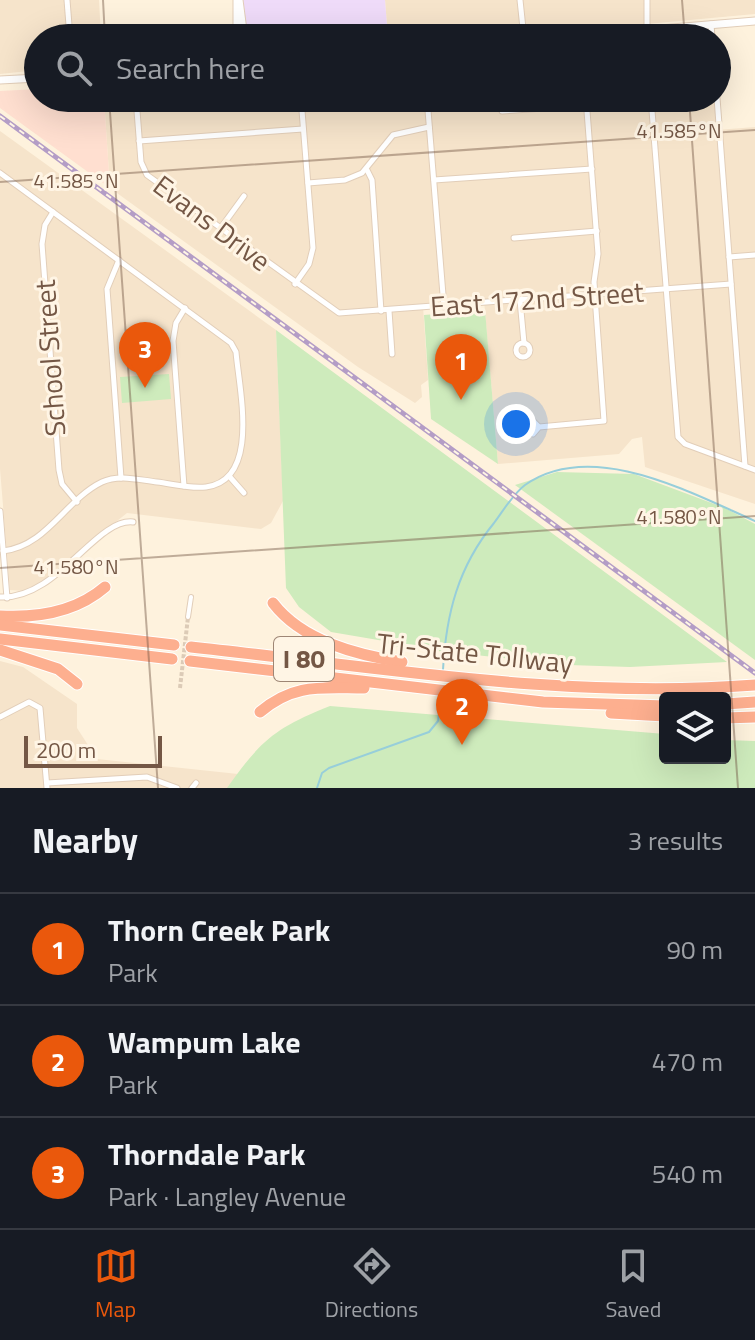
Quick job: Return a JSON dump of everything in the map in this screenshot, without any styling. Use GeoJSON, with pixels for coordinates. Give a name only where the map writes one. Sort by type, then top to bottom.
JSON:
{"type":"FeatureCollection","features":[{"type":"Feature","properties":{"kind":"highway"},"geometry":{"type":"LineString","coordinates":[[0,616],[45,614],[77,606],[105,587]]}},
{"type":"Feature","properties":{"kind":"highway"},"geometry":{"type":"LineString","coordinates":[[273,603],[290,621],[319,638],[416,668]]}},
{"type":"Feature","properties":{"kind":"highway"},"geometry":{"type":"LineString","coordinates":[[0,625],[174,645]]}},
{"type":"Feature","properties":{"kind":"highway"},"geometry":{"type":"LineString","coordinates":[[0,639],[172,659]]}},
{"type":"Feature","properties":{"kind":"highway","name":"Tri-State Tollway"},"geometry":{"type":"LineString","coordinates":[[191,647],[501,674],[545,686],[631,689],[755,685]]}},
{"type":"Feature","properties":{"kind":"highway"},"geometry":{"type":"LineString","coordinates":[[0,650],[58,669],[77,684]]}},
{"type":"Feature","properties":{"kind":"highway","name":"Tri-State Tollway"},"geometry":{"type":"LineString","coordinates":[[190,661],[543,702],[659,706]]}},
{"type":"Feature","properties":{"kind":"highway"},"geometry":{"type":"LineString","coordinates":[[260,712],[285,693],[301,689],[408,688]]}},
{"type":"Feature","properties":{"kind":"highway"},"geometry":{"type":"LineString","coordinates":[[543,702],[659,715]]}},
{"type":"Feature","properties":{"kind":"highway"},"geometry":{"type":"LineString","coordinates":[[731,704],[754,702]]}},
{"type":"Feature","properties":{"kind":"highway"},"geometry":{"type":"LineString","coordinates":[[731,718],[755,717]]}},
{"type":"Feature","properties":{"kind":"street"},"geometry":{"type":"LineString","coordinates":[[67,0],[69,24]]}},
{"type":"Feature","properties":{"kind":"street"},"geometry":{"type":"LineString","coordinates":[[237,24],[238,0]]}},
{"type":"Feature","properties":{"kind":"street"},"geometry":{"type":"LineString","coordinates":[[238,0],[242,24]]}},
{"type":"Feature","properties":{"kind":"street"},"geometry":{"type":"LineString","coordinates":[[520,0],[523,24]]}},
{"type":"Feature","properties":{"kind":"street"},"geometry":{"type":"LineString","coordinates":[[647,0],[647,24]]}},
{"type":"Feature","properties":{"kind":"street"},"geometry":{"type":"LineString","coordinates":[[711,24],[755,21]]}},
{"type":"Feature","properties":{"kind":"street"},"geometry":{"type":"LineString","coordinates":[[0,80],[24,79]]}},
{"type":"Feature","properties":{"kind":"street","name":"Evans Drive"},"geometry":{"type":"LineString","coordinates":[[137,112],[142,166],[147,175],[295,284],[343,314]]}},
{"type":"Feature","properties":{"kind":"street"},"geometry":{"type":"LineString","coordinates":[[295,284],[312,254],[302,112]]}},
{"type":"Feature","properties":{"kind":"street"},"geometry":{"type":"LineString","coordinates":[[428,112],[444,307]]}},
{"type":"Feature","properties":{"kind":"street"},"geometry":{"type":"LineString","coordinates":[[539,427],[604,421],[595,295],[597,231],[587,112]]}},
{"type":"Feature","properties":{"kind":"street"},"geometry":{"type":"LineString","coordinates":[[652,112],[676,428],[680,441],[755,470]]}},
{"type":"Feature","properties":{"kind":"street"},"geometry":{"type":"LineString","coordinates":[[718,112],[745,466]]}},
{"type":"Feature","properties":{"kind":"street"},"geometry":{"type":"LineString","coordinates":[[308,183],[345,180],[367,170],[393,135],[429,127]]}},
{"type":"Feature","properties":{"kind":"street"},"geometry":{"type":"LineString","coordinates":[[139,141],[303,129]]}},
{"type":"Feature","properties":{"kind":"street"},"geometry":{"type":"LineString","coordinates":[[434,180],[592,169]]}},
{"type":"Feature","properties":{"kind":"street"},"geometry":{"type":"LineString","coordinates":[[367,170],[372,180],[381,311]]}},
{"type":"Feature","properties":{"kind":"street"},"geometry":{"type":"LineString","coordinates":[[0,173],[226,338],[236,352],[243,447],[239,462],[229,476],[211,486],[121,478],[99,484],[32,542],[3,551]]}},
{"type":"Feature","properties":{"kind":"street"},"geometry":{"type":"LineString","coordinates":[[220,229],[244,196]]}},
{"type":"Feature","properties":{"kind":"street","name":"School Street"},"geometry":{"type":"LineString","coordinates":[[53,212],[45,225],[42,244],[59,470],[62,484],[77,502]]}},
{"type":"Feature","properties":{"kind":"street"},"geometry":{"type":"LineString","coordinates":[[514,238],[597,231]]}},
{"type":"Feature","properties":{"kind":"street"},"geometry":{"type":"LineString","coordinates":[[729,257],[755,255]]}},
{"type":"Feature","properties":{"kind":"street"},"geometry":{"type":"LineString","coordinates":[[119,260],[107,289],[121,478]]}},
{"type":"Feature","properties":{"kind":"street","name":"East 172nd Street"},"geometry":{"type":"LineString","coordinates":[[343,314],[731,284]]}},
{"type":"Feature","properties":{"kind":"street"},"geometry":{"type":"LineString","coordinates":[[520,300],[524,343]]}},
{"type":"Feature","properties":{"kind":"street"},"geometry":{"type":"LineString","coordinates":[[184,486],[173,334],[185,308]]}},
{"type":"Feature","properties":{"kind":"street"},"geometry":{"type":"LineString","coordinates":[[389,311],[392,354]]}},
{"type":"Feature","properties":{"kind":"street"},"geometry":{"type":"LineString","coordinates":[[229,476],[244,493]]}},
{"type":"Feature","properties":{"kind":"street"},"geometry":{"type":"LineString","coordinates":[[0,511],[3,597],[41,588],[116,524],[133,522]]}},
{"type":"Feature","properties":{"kind":"street"},"geometry":{"type":"LineString","coordinates":[[188,617],[191,597]]}},
{"type":"Feature","properties":{"kind":"street"},"geometry":{"type":"LineString","coordinates":[[0,717],[29,702],[36,703],[41,711],[47,786],[147,777],[177,788]]}},
{"type":"Feature","properties":{"kind":"shaded area"},"geometry":{"type":"Polygon","coordinates":[[[0,0],[99,0],[100,24],[24,24],[24,71],[0,74],[0,0]]]}},
{"type":"Feature","properties":{"kind":"shaded area"},"geometry":{"type":"Polygon","coordinates":[[[243,0],[385,0],[387,24],[245,24],[243,0]]]}},
{"type":"Feature","properties":{"kind":"shaded area"},"geometry":{"type":"Polygon","coordinates":[[[385,0],[755,0],[755,14],[646,24],[387,24],[385,0]]]}},
{"type":"Feature","properties":{"kind":"shaded area"},"geometry":{"type":"Polygon","coordinates":[[[24,90],[24,112],[105,112],[110,188],[0,108],[0,91],[24,90]]]}},
{"type":"Feature","properties":{"kind":"shaded area"},"geometry":{"type":"Polygon","coordinates":[[[105,112],[715,112],[717,130],[755,127],[755,504],[645,467],[642,437],[632,439],[619,454],[498,464],[484,300],[423,306],[428,380],[421,385],[422,397],[415,403],[358,367],[110,188],[105,112]]]}},
{"type":"Feature","properties":{"kind":"shaded area"},"geometry":{"type":"Polygon","coordinates":[[[0,131],[276,330],[283,501],[271,523],[261,529],[127,513],[37,585],[25,591],[10,590],[0,469],[0,131]]]}},
{"type":"Feature","properties":{"kind":"shaded area"},"geometry":{"type":"Polygon","coordinates":[[[0,661],[23,667],[77,704],[77,728],[97,759],[238,774],[228,788],[0,788],[0,661]]]}},
{"type":"Feature","properties":{"kind":"green space"},"geometry":{"type":"Polygon","coordinates":[[[485,310],[498,464],[431,419],[424,315],[485,310]]]}},
{"type":"Feature","properties":{"kind":"green space"},"geometry":{"type":"Polygon","coordinates":[[[276,330],[727,662],[630,667],[569,665],[392,646],[384,641],[331,632],[299,607],[286,588],[276,330]]]}},
{"type":"Feature","properties":{"kind":"green space"},"geometry":{"type":"Polygon","coordinates":[[[169,374],[171,399],[122,403],[120,377],[169,374]]]}},
{"type":"Feature","properties":{"kind":"green space"},"geometry":{"type":"Polygon","coordinates":[[[557,472],[634,474],[725,508],[755,524],[755,660],[515,485],[557,472]]]}},
{"type":"Feature","properties":{"kind":"green space"},"geometry":{"type":"Polygon","coordinates":[[[330,706],[659,733],[659,764],[731,764],[731,740],[755,741],[755,788],[227,788],[260,747],[295,721],[330,706]]]}},
{"type":"Feature","properties":{"kind":"waterway"},"geometry":{"type":"LineString","coordinates":[[443,670],[451,610],[471,557],[516,493],[551,472],[580,467],[610,468],[641,475],[755,521]]}},
{"type":"Feature","properties":{"kind":"waterway"},"geometry":{"type":"LineString","coordinates":[[317,788],[322,773],[329,768],[429,732],[438,721],[441,696]]}},
{"type":"Feature","properties":{"kind":"tunnel"},"geometry":{"type":"LineString","coordinates":[[180,688],[188,617]]}},
{"type":"Feature","properties":{"kind":"railway"},"geometry":{"type":"LineString","coordinates":[[0,116],[755,673]]}},
{"type":"Feature","properties":{"kind":"place","name":"Thorndale Park"},"geometry":{"type":"Point","coordinates":[145,388]}},
{"type":"Feature","properties":{"kind":"place","name":"Thorn Creek Park"},"geometry":{"type":"Point","coordinates":[461,400]}},
{"type":"Feature","properties":{"kind":"place","name":"Wampum Lake"},"geometry":{"type":"Point","coordinates":[462,745]}}]}
